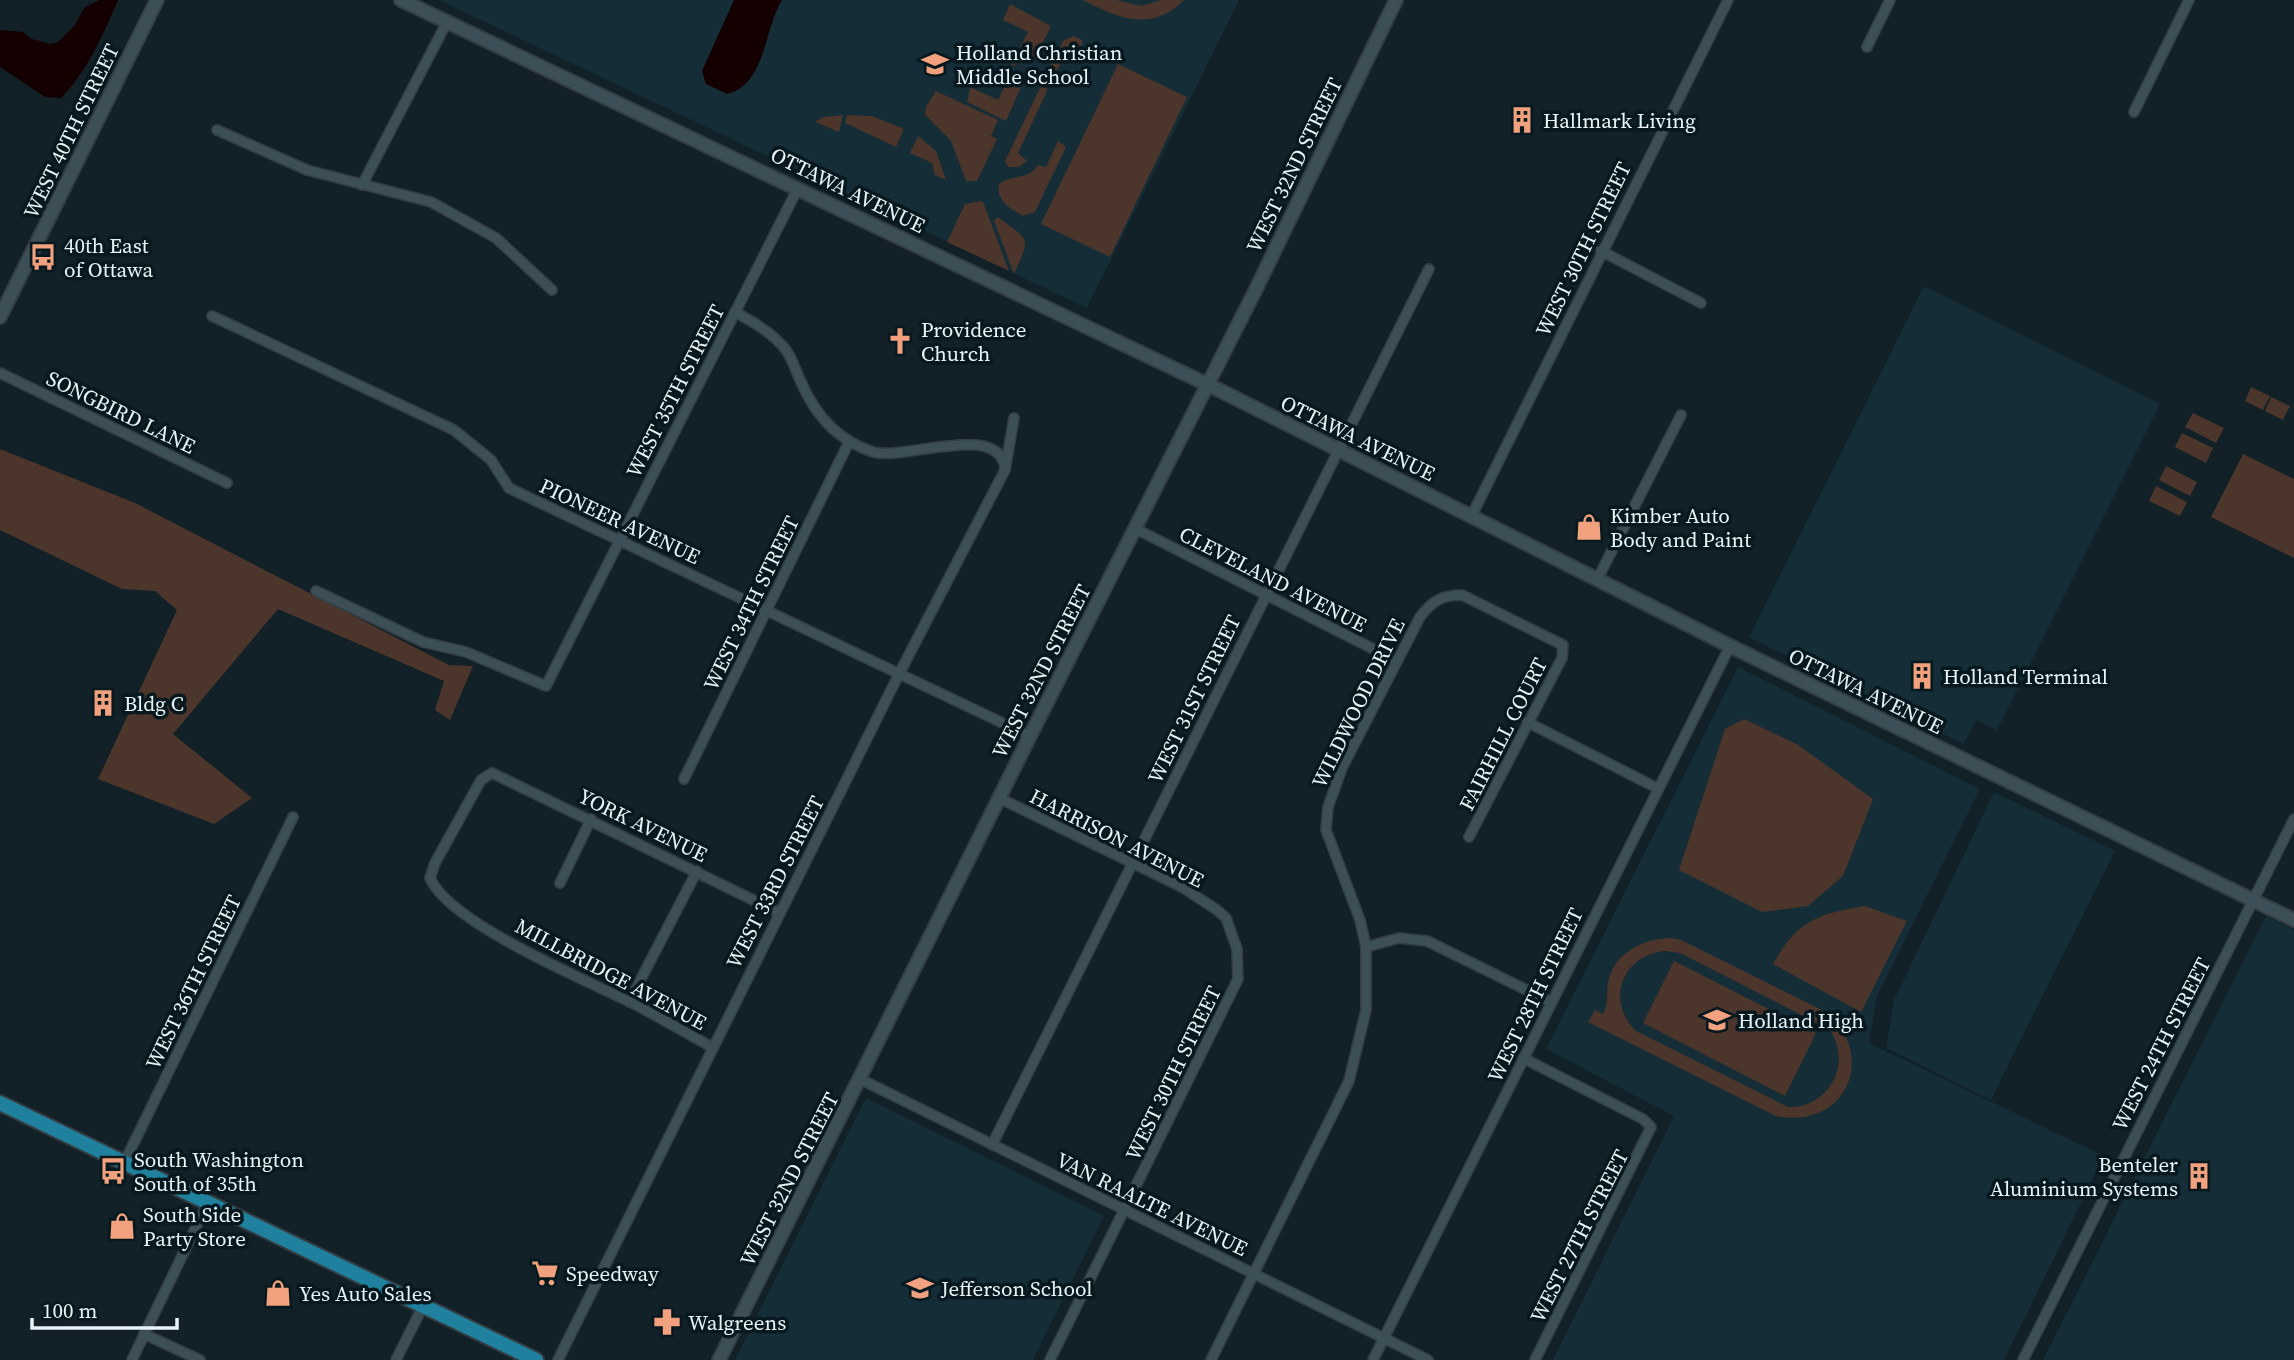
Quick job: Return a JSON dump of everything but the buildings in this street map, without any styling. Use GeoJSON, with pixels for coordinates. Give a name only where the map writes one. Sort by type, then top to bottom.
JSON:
{"type":"FeatureCollection","features":[{"type":"Feature","properties":{"kind":"main road"},"geometry":{"type":"LineString","coordinates":[[0,1103],[536,1360]]}},
{"type":"Feature","properties":{"kind":"street","name":"WEST 40TH STREET"},"geometry":{"type":"LineString","coordinates":[[0,317],[157,0]]}},
{"type":"Feature","properties":{"kind":"street","name":"OTTAWA AVENUE"},"geometry":{"type":"LineString","coordinates":[[401,0],[1208,385],[1730,646],[2294,920]]}},
{"type":"Feature","properties":{"kind":"street","name":"WEST 32ND STREET"},"geometry":{"type":"LineString","coordinates":[[719,1360],[1208,385],[1396,0]]}},
{"type":"Feature","properties":{"kind":"street","name":"WEST 30TH STREET"},"geometry":{"type":"LineString","coordinates":[[1472,515],[1727,0]]}},
{"type":"Feature","properties":{"kind":"street"},"geometry":{"type":"LineString","coordinates":[[1867,47],[1890,0]]}},
{"type":"Feature","properties":{"kind":"street"},"geometry":{"type":"LineString","coordinates":[[2134,112],[2189,0]]}},
{"type":"Feature","properties":{"kind":"street"},"geometry":{"type":"LineString","coordinates":[[362,185],[447,22]]}},
{"type":"Feature","properties":{"kind":"street"},"geometry":{"type":"LineString","coordinates":[[217,130],[282,161],[431,202],[477,225],[511,251],[552,290]]}},
{"type":"Feature","properties":{"kind":"street","name":"WEST 35TH STREET"},"geometry":{"type":"LineString","coordinates":[[316,591],[423,642],[466,652],[546,686],[798,188]]}},
{"type":"Feature","properties":{"kind":"street"},"geometry":{"type":"LineString","coordinates":[[1601,251],[1701,303]]}},
{"type":"Feature","properties":{"kind":"street","name":"WEST 31ST STREET"},"geometry":{"type":"LineString","coordinates":[[992,1145],[1429,269]]}},
{"type":"Feature","properties":{"kind":"street"},"geometry":{"type":"LineString","coordinates":[[735,312],[764,329],[786,351],[817,413],[849,442],[884,454],[966,444],[983,446],[1004,460],[1005,470]]}},
{"type":"Feature","properties":{"kind":"street","name":"PIONEER AVENUE"},"geometry":{"type":"LineString","coordinates":[[212,316],[454,430],[491,460],[509,488],[768,608],[1030,736]]}},
{"type":"Feature","properties":{"kind":"street","name":"SONGBIRD LANE"},"geometry":{"type":"LineString","coordinates":[[0,373],[227,483]]}},
{"type":"Feature","properties":{"kind":"street"},"geometry":{"type":"LineString","coordinates":[[1598,579],[1681,415]]}},
{"type":"Feature","properties":{"kind":"street","name":"WEST 33RD STREET"},"geometry":{"type":"LineString","coordinates":[[558,1360],[712,1047],[1005,470],[1014,418]]}},
{"type":"Feature","properties":{"kind":"street","name":"WEST 34TH STREET"},"geometry":{"type":"LineString","coordinates":[[684,779],[849,442]]}},
{"type":"Feature","properties":{"kind":"street","name":"CLEVELAND AVENUE"},"geometry":{"type":"LineString","coordinates":[[1136,529],[1395,660]]}},
{"type":"Feature","properties":{"kind":"street","name":"WILDWOOD DRIVE"},"geometry":{"type":"LineString","coordinates":[[1211,1360],[1349,1081],[1366,1010],[1366,947],[1360,920],[1326,830],[1328,807],[1342,768],[1395,660],[1420,617],[1437,599],[1445,596],[1462,595],[1563,645]]}},
{"type":"Feature","properties":{"kind":"street","name":"FAIRHILL COURT"},"geometry":{"type":"LineString","coordinates":[[1469,837],[1562,658],[1563,645]]}},
{"type":"Feature","properties":{"kind":"street","name":"WEST 28TH STREET"},"geometry":{"type":"LineString","coordinates":[[1373,1360],[1730,646]]}},
{"type":"Feature","properties":{"kind":"street"},"geometry":{"type":"LineString","coordinates":[[1527,722],[1657,788]]}},
{"type":"Feature","properties":{"kind":"street","name":"YORK AVENUE"},"geometry":{"type":"LineString","coordinates":[[430,878],[435,863],[489,773],[591,819],[780,913]]}},
{"type":"Feature","properties":{"kind":"street","name":"HARRISON AVENUE"},"geometry":{"type":"LineString","coordinates":[[999,798],[1182,887],[1226,918],[1237,949]]}},
{"type":"Feature","properties":{"kind":"street","name":"WEST 36TH STREET"},"geometry":{"type":"LineString","coordinates":[[124,1163],[293,817]]}},
{"type":"Feature","properties":{"kind":"street"},"geometry":{"type":"LineString","coordinates":[[560,883],[591,819]]}},
{"type":"Feature","properties":{"kind":"street","name":"WEST 24TH STREET"},"geometry":{"type":"LineString","coordinates":[[2022,1360],[2294,819]]}},
{"type":"Feature","properties":{"kind":"street"},"geometry":{"type":"LineString","coordinates":[[629,1002],[697,871]]}},
{"type":"Feature","properties":{"kind":"street","name":"MILLBRIDGE AVENUE"},"geometry":{"type":"LineString","coordinates":[[430,878],[441,896],[511,943],[712,1047]]}},
{"type":"Feature","properties":{"kind":"street"},"geometry":{"type":"LineString","coordinates":[[1366,947],[1399,938],[1427,941],[1551,1002]]}},
{"type":"Feature","properties":{"kind":"street","name":"WEST 30TH STREET"},"geometry":{"type":"LineString","coordinates":[[1050,1360],[1238,979],[1237,949]]}},
{"type":"Feature","properties":{"kind":"street","name":"WEST 27TH STREET"},"geometry":{"type":"LineString","coordinates":[[1523,1058],[1643,1119],[1651,1127],[1535,1360]]}},
{"type":"Feature","properties":{"kind":"street","name":"VAN RAALTE AVENUE"},"geometry":{"type":"LineString","coordinates":[[860,1079],[1428,1360]]}},
{"type":"Feature","properties":{"kind":"street"},"geometry":{"type":"LineString","coordinates":[[132,1360],[208,1202]]}},
{"type":"Feature","properties":{"kind":"street"},"geometry":{"type":"LineString","coordinates":[[396,1360],[423,1307]]}},
{"type":"Feature","properties":{"kind":"street"},"geometry":{"type":"LineString","coordinates":[[144,1334],[200,1360]]}},
{"type":"Feature","properties":{"kind":"shaded area"},"geometry":{"type":"Polygon","coordinates":[[[99,0],[118,0],[87,64],[61,98],[45,97],[0,67],[0,30],[23,32],[32,39],[50,44],[58,42],[75,25],[84,8],[99,0]]]}},
{"type":"Feature","properties":{"kind":"shaded area"},"geometry":{"type":"Polygon","coordinates":[[[439,0],[1239,0],[1087,308],[439,0]]]}},
{"type":"Feature","properties":{"kind":"shaded area"},"geometry":{"type":"Polygon","coordinates":[[[734,0],[782,0],[757,68],[740,89],[727,94],[706,84],[702,71],[734,0]]]}},
{"type":"Feature","properties":{"kind":"shaded area"},"geometry":{"type":"Polygon","coordinates":[[[1083,0],[1116,0],[1142,6],[1161,0],[1184,0],[1160,16],[1134,19],[1121,17],[1083,0]]]}},
{"type":"Feature","properties":{"kind":"shaded area"},"geometry":{"type":"Polygon","coordinates":[[[1010,4],[1051,26],[1035,59],[1011,66],[1028,32],[1003,20],[1010,4]]]}},
{"type":"Feature","properties":{"kind":"shaded area"},"geometry":{"type":"Polygon","coordinates":[[[1073,36],[1082,40],[1082,46],[1070,43],[1050,86],[1043,82],[1063,41],[1073,36]]]}},
{"type":"Feature","properties":{"kind":"shaded area"},"geometry":{"type":"Polygon","coordinates":[[[1118,64],[1187,97],[1110,257],[1041,224],[1118,64]]]}},
{"type":"Feature","properties":{"kind":"shaded area"},"geometry":{"type":"Polygon","coordinates":[[[1007,81],[1021,87],[1006,121],[967,102],[970,87],[998,100],[1007,81]]]}},
{"type":"Feature","properties":{"kind":"shaded area"},"geometry":{"type":"Polygon","coordinates":[[[1041,86],[1048,89],[1018,153],[1027,161],[1019,167],[1008,167],[1005,161],[1041,86]]]}},
{"type":"Feature","properties":{"kind":"shaded area"},"geometry":{"type":"Polygon","coordinates":[[[936,91],[998,120],[991,136],[997,139],[977,181],[966,181],[951,141],[925,115],[926,107],[936,91]]]}},
{"type":"Feature","properties":{"kind":"shaded area"},"geometry":{"type":"Polygon","coordinates":[[[843,115],[839,132],[815,122],[823,117],[843,115]]]}},
{"type":"Feature","properties":{"kind":"shaded area"},"geometry":{"type":"Polygon","coordinates":[[[847,115],[872,116],[904,129],[896,147],[845,123],[847,115]]]}},
{"type":"Feature","properties":{"kind":"shaded area"},"geometry":{"type":"Polygon","coordinates":[[[918,136],[936,151],[946,180],[935,175],[932,163],[910,153],[918,136]]]}},
{"type":"Feature","properties":{"kind":"shaded area"},"geometry":{"type":"Polygon","coordinates":[[[1058,141],[1066,147],[1035,212],[1023,216],[1008,207],[1000,195],[999,184],[1029,173],[1038,165],[1046,167],[1058,141]]]}},
{"type":"Feature","properties":{"kind":"shaded area"},"geometry":{"type":"Polygon","coordinates":[[[982,201],[1009,271],[947,242],[965,204],[982,201]]]}},
{"type":"Feature","properties":{"kind":"shaded area"},"geometry":{"type":"Polygon","coordinates":[[[998,217],[1024,240],[1023,252],[1014,274],[994,221],[998,217]]]}},
{"type":"Feature","properties":{"kind":"shaded area","name":"Holland Terminal"},"geometry":{"type":"Polygon","coordinates":[[[1924,286],[2160,404],[1997,730],[1976,720],[1964,744],[1749,637],[1924,286]]]}},
{"type":"Feature","properties":{"kind":"shaded area"},"geometry":{"type":"Polygon","coordinates":[[[2251,387],[2270,396],[2263,410],[2245,401],[2251,387]]]}},
{"type":"Feature","properties":{"kind":"shaded area"},"geometry":{"type":"Polygon","coordinates":[[[2271,397],[2290,406],[2283,420],[2265,411],[2271,397]]]}},
{"type":"Feature","properties":{"kind":"shaded area"},"geometry":{"type":"Polygon","coordinates":[[[2193,413],[2224,428],[2216,443],[2185,427],[2193,413]]]}},
{"type":"Feature","properties":{"kind":"shaded area"},"geometry":{"type":"Polygon","coordinates":[[[2182,433],[2213,448],[2206,463],[2175,447],[2182,433]]]}},
{"type":"Feature","properties":{"kind":"shaded area"},"geometry":{"type":"Polygon","coordinates":[[[0,449],[135,503],[449,665],[473,666],[450,720],[435,710],[444,681],[278,609],[173,734],[252,798],[214,824],[98,779],[177,610],[155,591],[122,589],[0,530],[0,449]]]}},
{"type":"Feature","properties":{"kind":"shaded area"},"geometry":{"type":"Polygon","coordinates":[[[2243,454],[2294,479],[2294,558],[2211,517],[2243,454]]]}},
{"type":"Feature","properties":{"kind":"shaded area"},"geometry":{"type":"Polygon","coordinates":[[[2166,466],[2197,482],[2190,496],[2159,480],[2166,466]]]}},
{"type":"Feature","properties":{"kind":"shaded area"},"geometry":{"type":"Polygon","coordinates":[[[2156,486],[2187,502],[2180,516],[2149,501],[2156,486]]]}},
{"type":"Feature","properties":{"kind":"shaded area","name":"Holland High"},"geometry":{"type":"Polygon","coordinates":[[[1738,667],[1980,789],[1877,996],[1869,1043],[2104,1156],[2004,1360],[1553,1360],[1674,1116],[1546,1049],[1738,667]]]}},
{"type":"Feature","properties":{"kind":"shaded area"},"geometry":{"type":"Polygon","coordinates":[[[1744,719],[1798,745],[1873,799],[1843,876],[1808,906],[1762,912],[1679,870],[1725,729],[1744,719]]]}},
{"type":"Feature","properties":{"kind":"shaded area"},"geometry":{"type":"Polygon","coordinates":[[[1994,792],[2115,851],[1991,1100],[1886,1048],[1894,1000],[1994,792]]]}},
{"type":"Feature","properties":{"kind":"shaded area"},"geometry":{"type":"Polygon","coordinates":[[[1865,906],[1907,921],[1861,1012],[1773,964],[1800,928],[1822,916],[1865,906]]]}},
{"type":"Feature","properties":{"kind":"shaded area","name":"Benteler Aluminium Systems"},"geometry":{"type":"Polygon","coordinates":[[[2266,916],[2294,930],[2294,1360],[2043,1360],[2266,916]]]}},
{"type":"Feature","properties":{"kind":"shaded area"},"geometry":{"type":"Polygon","coordinates":[[[1661,939],[1681,940],[1828,1013],[1843,1031],[1851,1050],[1851,1069],[1846,1087],[1836,1102],[1820,1112],[1800,1117],[1776,1116],[1588,1022],[1595,1010],[1603,1014],[1608,982],[1624,955],[1641,944],[1661,939]],[[1665,951],[1650,954],[1629,970],[1620,994],[1621,1006],[1636,1031],[1788,1107],[1816,1100],[1826,1091],[1838,1068],[1839,1055],[1829,1029],[1680,953],[1665,951]]]}},
{"type":"Feature","properties":{"kind":"shaded area"},"geometry":{"type":"Polygon","coordinates":[[[1674,961],[1816,1033],[1785,1096],[1643,1023],[1674,961]]]}},
{"type":"Feature","properties":{"kind":"shaded area","name":"Jefferson School"},"geometry":{"type":"Polygon","coordinates":[[[866,1098],[1104,1216],[1033,1360],[735,1360],[866,1098]]]}},
{"type":"Feature","properties":{"kind":"place","name":"Holland Christian Middle School"},"geometry":{"type":"Point","coordinates":[935,64]}},
{"type":"Feature","properties":{"kind":"place","name":"Hallmark Living"},"geometry":{"type":"Point","coordinates":[1522,120]}},
{"type":"Feature","properties":{"kind":"place","name":"40th East of Ottawa"},"geometry":{"type":"Point","coordinates":[43,257]}},
{"type":"Feature","properties":{"kind":"place","name":"Providence Church"},"geometry":{"type":"Point","coordinates":[900,341]}},
{"type":"Feature","properties":{"kind":"place","name":"Kimber Auto Body and Paint"},"geometry":{"type":"Point","coordinates":[1589,527]}},
{"type":"Feature","properties":{"kind":"place","name":"Holland Terminal"},"geometry":{"type":"Point","coordinates":[1922,676]}},
{"type":"Feature","properties":{"kind":"place","name":"Bldg C"},"geometry":{"type":"Point","coordinates":[103,703]}},
{"type":"Feature","properties":{"kind":"place","name":"Holland High"},"geometry":{"type":"Point","coordinates":[1717,1020]}},
{"type":"Feature","properties":{"kind":"place","name":"South Washington South of 35th"},"geometry":{"type":"Point","coordinates":[113,1171]}},
{"type":"Feature","properties":{"kind":"place","name":"Benteler Aluminium Systems"},"geometry":{"type":"Point","coordinates":[2199,1176]}},
{"type":"Feature","properties":{"kind":"place","name":"South Side Party Store"},"geometry":{"type":"Point","coordinates":[122,1226]}},
{"type":"Feature","properties":{"kind":"place","name":"Speedway"},"geometry":{"type":"Point","coordinates":[545,1273]}},
{"type":"Feature","properties":{"kind":"place","name":"Jefferson School"},"geometry":{"type":"Point","coordinates":[920,1288]}},
{"type":"Feature","properties":{"kind":"place","name":"Yes Auto Sales"},"geometry":{"type":"Point","coordinates":[278,1293]}},
{"type":"Feature","properties":{"kind":"place","name":"Walgreens"},"geometry":{"type":"Point","coordinates":[667,1322]}}]}
